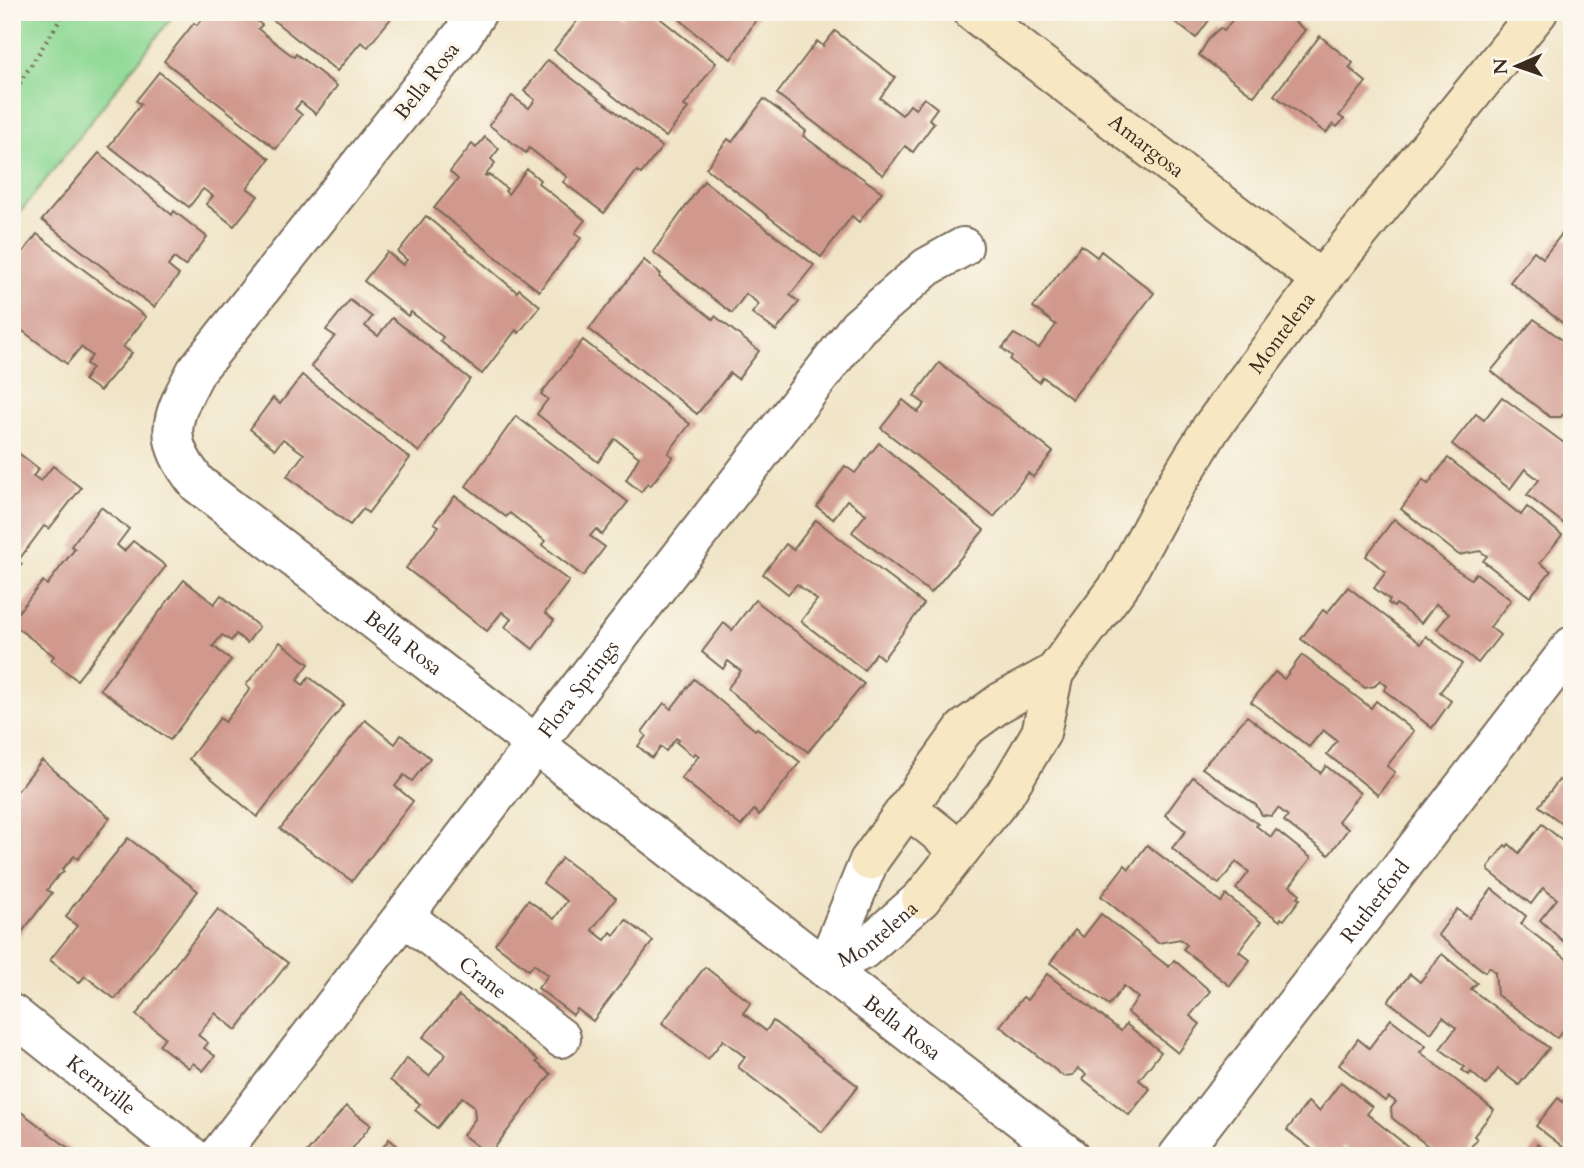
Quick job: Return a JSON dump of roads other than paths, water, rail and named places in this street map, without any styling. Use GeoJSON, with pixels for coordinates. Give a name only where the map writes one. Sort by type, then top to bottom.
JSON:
{"type":"FeatureCollection","features":[{"type":"Feature","properties":{"kind":"street","name":"Bella Rosa"},"geometry":{"type":"LineString","coordinates":[[477,12],[463,36],[196,371],[177,407],[172,438],[179,461],[198,484],[1069,1156]]}},
{"type":"Feature","properties":{"kind":"street","name":"Amargosa"},"geometry":{"type":"LineString","coordinates":[[973,12],[1321,280]]}},
{"type":"Feature","properties":{"kind":"street","name":"Montelena"},"geometry":{"type":"LineString","coordinates":[[825,968],[863,950],[921,899],[1005,794],[1041,733],[1054,673],[1122,582],[1166,501],[1211,428],[1321,280],[1538,12]]}},
{"type":"Feature","properties":{"kind":"street","name":"Flora Springs"},"geometry":{"type":"LineString","coordinates":[[218,1156],[858,327],[927,267],[963,247]]}},
{"type":"Feature","properties":{"kind":"street","name":"Rutherford"},"geometry":{"type":"LineString","coordinates":[[1178,1156],[1572,646]]}},
{"type":"Feature","properties":{"kind":"street","name":"Montelena"},"geometry":{"type":"LineString","coordinates":[[825,968],[869,861],[964,729],[1001,702],[1054,673]]}},
{"type":"Feature","properties":{"kind":"street"},"geometry":{"type":"LineString","coordinates":[[907,808],[960,850]]}},
{"type":"Feature","properties":{"kind":"street","name":"Crane"},"geometry":{"type":"LineString","coordinates":[[404,915],[561,1038]]}},
{"type":"Feature","properties":{"kind":"street","name":"Kernville"},"geometry":{"type":"LineString","coordinates":[[12,1014],[191,1156]]}}]}
